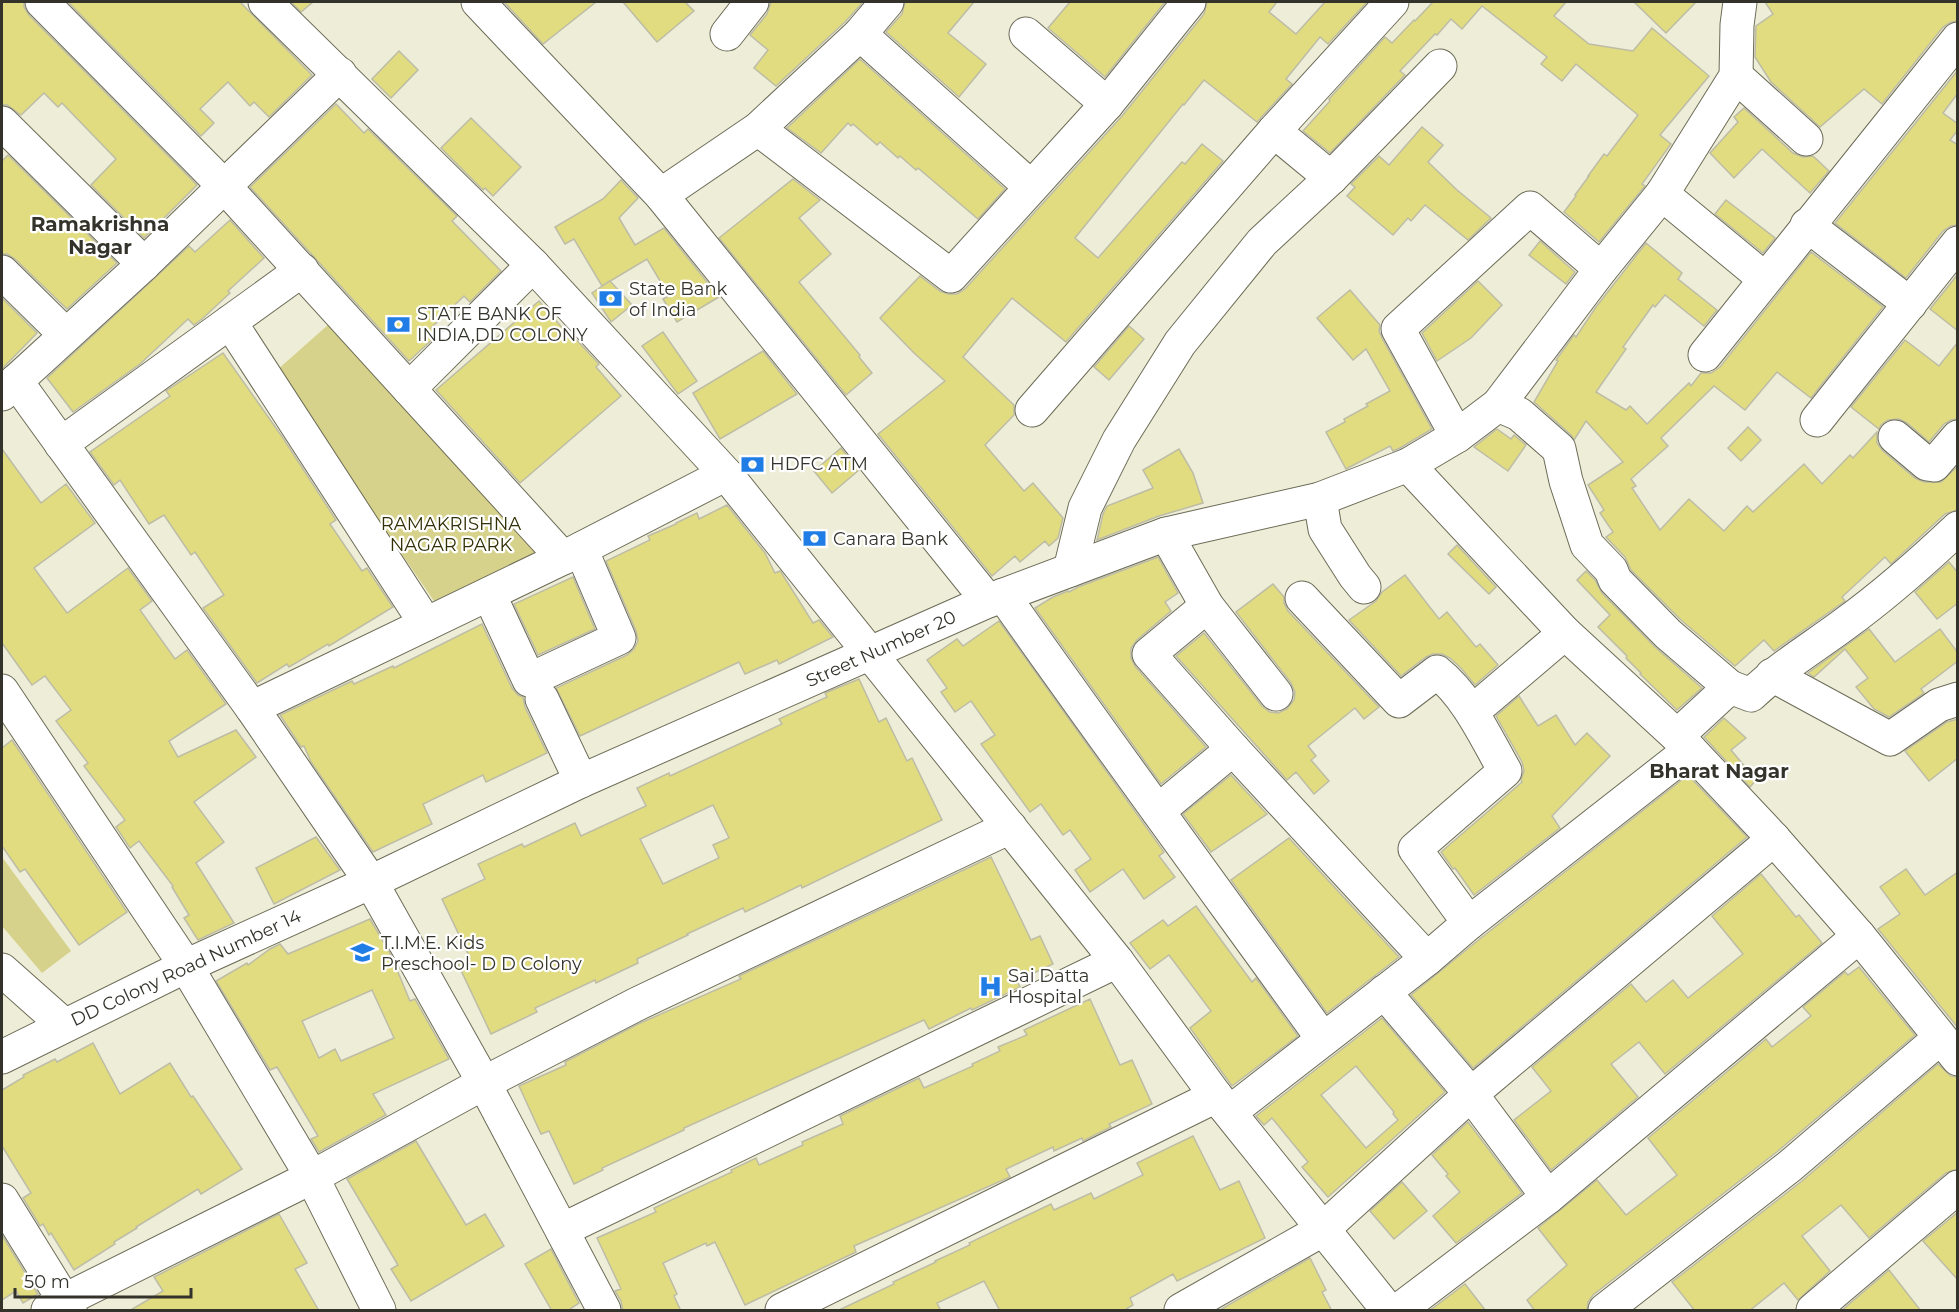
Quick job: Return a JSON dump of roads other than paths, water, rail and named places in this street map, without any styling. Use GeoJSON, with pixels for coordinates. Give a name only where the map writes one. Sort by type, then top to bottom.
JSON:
{"type":"FeatureCollection","features":[{"type":"Feature","properties":{"kind":"street"},"geometry":{"type":"LineString","coordinates":[[42,2],[225,187],[409,388],[572,554],[619,639],[529,680],[489,594]]}},
{"type":"Feature","properties":{"kind":"street"},"geometry":{"type":"LineString","coordinates":[[265,2],[533,265],[726,474],[1117,961],[1223,1104],[1388,1311]]}},
{"type":"Feature","properties":{"kind":"street"},"geometry":{"type":"LineString","coordinates":[[478,2],[661,195],[996,598],[1158,811],[1323,1039]]}},
{"type":"Feature","properties":{"kind":"street"},"geometry":{"type":"LineString","coordinates":[[727,34],[752,2]]}},
{"type":"Feature","properties":{"kind":"street"},"geometry":{"type":"LineString","coordinates":[[661,195],[758,129],[860,34],[887,2]]}},
{"type":"Feature","properties":{"kind":"street"},"geometry":{"type":"LineString","coordinates":[[758,129],[951,276],[1107,104],[1189,2]]}},
{"type":"Feature","properties":{"kind":"street"},"geometry":{"type":"LineString","coordinates":[[1032,410],[1274,131],[1392,2]]}},
{"type":"Feature","properties":{"kind":"street"},"geometry":{"type":"LineString","coordinates":[[1767,2],[1739,13],[1736,76],[1806,139]]}},
{"type":"Feature","properties":{"kind":"street"},"geometry":{"type":"LineString","coordinates":[[1026,33],[1107,104]]}},
{"type":"Feature","properties":{"kind":"street"},"geometry":{"type":"LineString","coordinates":[[860,34],[1031,187]]}},
{"type":"Feature","properties":{"kind":"street"},"geometry":{"type":"LineString","coordinates":[[1705,355],[1958,39]]}},
{"type":"Feature","properties":{"kind":"street"},"geometry":{"type":"LineString","coordinates":[[1070,570],[1085,508],[1119,440],[1180,343],[1262,242],[1331,177],[1440,66]]}},
{"type":"Feature","properties":{"kind":"street"},"geometry":{"type":"LineString","coordinates":[[340,74],[144,264],[9,387],[61,444],[252,708],[371,882],[484,1083],[604,1311]]}},
{"type":"Feature","properties":{"kind":"street","name":"Street Number 20"},"geometry":{"type":"LineString","coordinates":[[371,882],[581,781],[996,598],[1166,534],[1320,499],[1408,465],[1457,436],[1498,405],[1601,269],[1662,194],[1736,76]]}},
{"type":"Feature","properties":{"kind":"street"},"geometry":{"type":"LineString","coordinates":[[2,123],[144,264]]}},
{"type":"Feature","properties":{"kind":"street"},"geometry":{"type":"LineString","coordinates":[[1274,131],[1331,177]]}},
{"type":"Feature","properties":{"kind":"street"},"geometry":{"type":"LineString","coordinates":[[1662,194],[1766,279]]}},
{"type":"Feature","properties":{"kind":"street"},"geometry":{"type":"LineString","coordinates":[[1457,436],[1398,329],[1530,208],[1601,269]]}},
{"type":"Feature","properties":{"kind":"street"},"geometry":{"type":"LineString","coordinates":[[1807,225],[1910,304]]}},
{"type":"Feature","properties":{"kind":"street"},"geometry":{"type":"LineString","coordinates":[[1817,420],[1958,243]]}},
{"type":"Feature","properties":{"kind":"street"},"geometry":{"type":"LineString","coordinates":[[409,388],[533,265]]}},
{"type":"Feature","properties":{"kind":"street"},"geometry":{"type":"LineString","coordinates":[[61,444],[302,270]]}},
{"type":"Feature","properties":{"kind":"street"},"geometry":{"type":"LineString","coordinates":[[2,272],[66,335]]}},
{"type":"Feature","properties":{"kind":"street"},"geometry":{"type":"LineString","coordinates":[[230,322],[426,624]]}},
{"type":"Feature","properties":{"kind":"street"},"geometry":{"type":"LineString","coordinates":[[1498,405],[1519,414],[1559,450],[1587,545],[1611,570],[1615,580],[1668,634],[1730,687],[1751,695],[1772,675],[1846,623],[1910,573],[1958,528]]}},
{"type":"Feature","properties":{"kind":"street"},"geometry":{"type":"LineString","coordinates":[[1895,437],[1927,464],[1934,465],[1958,437]]}},
{"type":"Feature","properties":{"kind":"street"},"geometry":{"type":"LineString","coordinates":[[1408,465],[1565,633],[1683,743],[1774,839],[1859,936],[1949,1049],[1790,1166],[1605,1311]]}},
{"type":"Feature","properties":{"kind":"street"},"geometry":{"type":"LineString","coordinates":[[252,708],[572,554],[726,474]]}},
{"type":"Feature","properties":{"kind":"street"},"geometry":{"type":"LineString","coordinates":[[1320,499],[1325,529],[1364,587]]}},
{"type":"Feature","properties":{"kind":"street"},"geometry":{"type":"LineString","coordinates":[[1166,534],[1207,606],[1276,694]]}},
{"type":"Feature","properties":{"kind":"street"},"geometry":{"type":"LineString","coordinates":[[1302,598],[1399,701],[1437,672],[1453,685],[1472,712],[1505,771],[1415,849],[1469,923]]}},
{"type":"Feature","properties":{"kind":"street"},"geometry":{"type":"LineString","coordinates":[[1207,606],[1149,654],[1233,749],[1427,959]]}},
{"type":"Feature","properties":{"kind":"street"},"geometry":{"type":"LineString","coordinates":[[1472,712],[1565,633]]}},
{"type":"Feature","properties":{"kind":"street"},"geometry":{"type":"LineString","coordinates":[[1772,675],[1890,739],[1939,705],[1958,699]]}},
{"type":"Feature","properties":{"kind":"street"},"geometry":{"type":"LineString","coordinates":[[782,1311],[1223,1104],[1323,1039],[1427,959],[1683,743],[1730,687]]}},
{"type":"Feature","properties":{"kind":"street"},"geometry":{"type":"LineString","coordinates":[[2,691],[186,966],[312,1177],[379,1311]]}},
{"type":"Feature","properties":{"kind":"street"},"geometry":{"type":"LineString","coordinates":[[542,699],[581,781]]}},
{"type":"Feature","properties":{"kind":"street"},"geometry":{"type":"LineString","coordinates":[[1158,811],[1233,749]]}},
{"type":"Feature","properties":{"kind":"street"},"geometry":{"type":"LineString","coordinates":[[2,1200],[61,1307],[312,1177],[484,1083],[637,1004],[1010,827]]}},
{"type":"Feature","properties":{"kind":"street"},"geometry":{"type":"LineString","coordinates":[[1181,1311],[1322,1230],[1471,1094],[1774,839]]}},
{"type":"Feature","properties":{"kind":"street","name":"DD Colony Road Number 14"},"geometry":{"type":"LineString","coordinates":[[2,1056],[186,966],[371,882]]}},
{"type":"Feature","properties":{"kind":"street"},"geometry":{"type":"LineString","coordinates":[[1400,1311],[1548,1197],[1859,936]]}},
{"type":"Feature","properties":{"kind":"street"},"geometry":{"type":"LineString","coordinates":[[562,1230],[1117,961]]}},
{"type":"Feature","properties":{"kind":"street"},"geometry":{"type":"LineString","coordinates":[[2,970],[64,1025]]}},
{"type":"Feature","properties":{"kind":"street"},"geometry":{"type":"LineString","coordinates":[[1384,992],[1471,1094],[1548,1197]]}},
{"type":"Feature","properties":{"kind":"street"},"geometry":{"type":"LineString","coordinates":[[1813,1311],[1958,1187]]}},
{"type":"Feature","properties":{"kind":"place","name":"State Bank of India"},"geometry":{"type":"Point","coordinates":[611,299]}},
{"type":"Feature","properties":{"kind":"place","name":"STATE BANK OF INDIA,DD COLONY"},"geometry":{"type":"Point","coordinates":[399,324]}},
{"type":"Feature","properties":{"kind":"place","name":"HDFC ATM"},"geometry":{"type":"Point","coordinates":[752,464]}},
{"type":"Feature","properties":{"kind":"place","name":"Canara Bank"},"geometry":{"type":"Point","coordinates":[815,539]}},
{"type":"Feature","properties":{"kind":"place","name":"T.I.M.E. Kids Preschool- D D Colony"},"geometry":{"type":"Point","coordinates":[363,953]}},
{"type":"Feature","properties":{"kind":"place","name":"Sai Datta Hospital"},"geometry":{"type":"Point","coordinates":[990,986]}},
{"type":"Feature","properties":{"kind":"district","name":"Ramakrishna Nagar"},"geometry":{"type":"Point","coordinates":[100,236]}},
{"type":"Feature","properties":{"kind":"district","name":"Bharat Nagar"},"geometry":{"type":"Point","coordinates":[1719,771]}},
{"type":"Feature","properties":{"kind":"park label","name":"RAMAKRISHNA NAGAR PARK"},"geometry":{"type":"Point","coordinates":[451,534]}}]}
